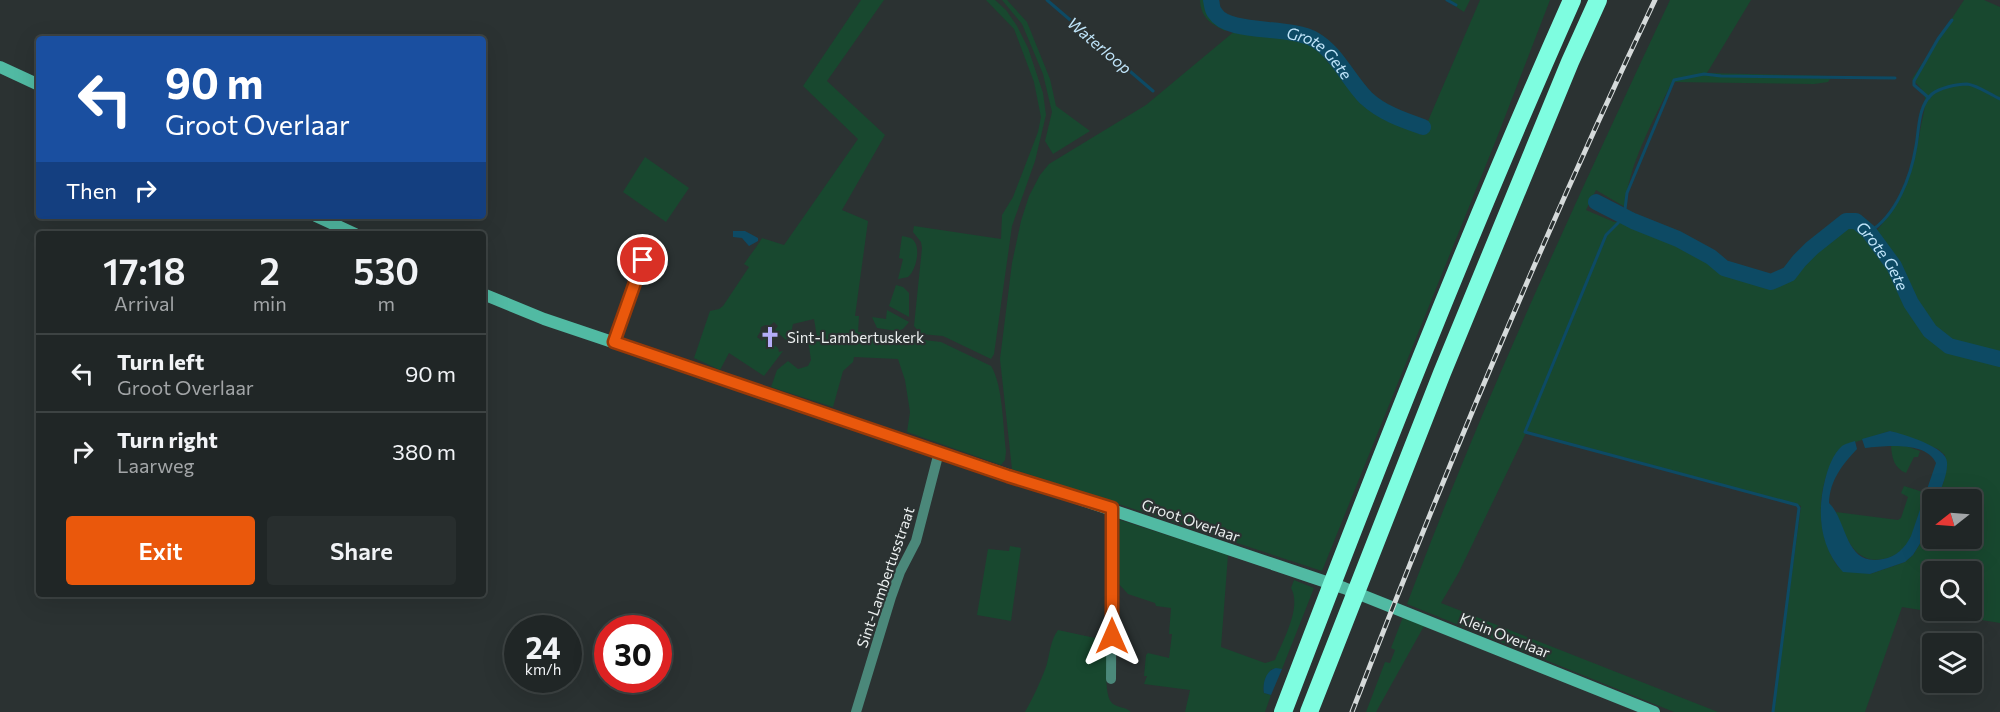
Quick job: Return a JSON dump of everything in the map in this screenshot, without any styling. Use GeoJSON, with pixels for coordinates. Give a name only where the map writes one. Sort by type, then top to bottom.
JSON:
{"type":"FeatureCollection","features":[{"type":"Feature","properties":{"kind":"highway"},"geometry":{"type":"LineString","coordinates":[[1283,712],[1341,561],[1485,204],[1572,0]]}},
{"type":"Feature","properties":{"kind":"highway"},"geometry":{"type":"LineString","coordinates":[[1309,712],[1491,253],[1598,0]]}},
{"type":"Feature","properties":{"kind":"main road"},"geometry":{"type":"LineString","coordinates":[[0,66],[36,84]]}},
{"type":"Feature","properties":{"kind":"main road"},"geometry":{"type":"LineString","coordinates":[[322,219],[348,231]]}},
{"type":"Feature","properties":{"kind":"main road","name":"Groot Overlaar"},"geometry":{"type":"LineString","coordinates":[[486,295],[544,319],[1112,508],[1344,588]]}},
{"type":"Feature","properties":{"kind":"main road","name":"Klein Overlaar"},"geometry":{"type":"LineString","coordinates":[[1344,588],[1654,712]]}},
{"type":"Feature","properties":{"kind":"street"},"geometry":{"type":"LineString","coordinates":[[614,342],[643,260]]}},
{"type":"Feature","properties":{"kind":"street","name":"Sint-Lambertusstraat"},"geometry":{"type":"LineString","coordinates":[[856,712],[891,597],[900,572],[916,541],[939,452]]}},
{"type":"Feature","properties":{"kind":"street"},"geometry":{"type":"LineString","coordinates":[[1112,508],[1112,679]]}},
{"type":"Feature","properties":{"kind":"green space"},"geometry":{"type":"Polygon","coordinates":[[[861,0],[884,0],[827,81],[885,135],[842,210],[868,221],[855,316],[859,316],[858,332],[941,342],[991,366],[998,384],[1003,419],[1006,451],[1005,460],[1001,465],[907,432],[910,412],[905,380],[898,359],[854,357],[853,362],[843,371],[833,407],[771,387],[777,370],[788,361],[798,369],[808,366],[811,360],[808,340],[817,337],[814,319],[793,324],[789,343],[775,330],[778,326],[774,322],[768,327],[765,325],[761,327],[757,337],[762,341],[765,338],[778,348],[779,352],[783,351],[764,376],[729,353],[720,370],[694,358],[710,311],[723,306],[749,267],[744,264],[762,238],[784,245],[858,139],[803,86],[861,0]]]}},
{"type":"Feature","properties":{"kind":"green space"},"geometry":{"type":"Polygon","coordinates":[[[986,0],[995,0],[1006,10],[1017,26],[1028,48],[1043,93],[1046,115],[1035,161],[1012,226],[994,354],[991,359],[943,336],[921,334],[914,326],[922,248],[921,242],[913,232],[914,226],[1001,239],[1002,215],[1013,197],[1038,132],[1041,117],[1034,82],[1014,29],[986,0]]]}},
{"type":"Feature","properties":{"kind":"green space"},"geometry":{"type":"Polygon","coordinates":[[[1002,0],[1007,0],[1027,22],[1050,79],[1056,106],[1090,131],[1053,154],[1045,141],[1052,112],[1043,74],[1022,24],[1002,0]]]}},
{"type":"Feature","properties":{"kind":"green space"},"geometry":{"type":"Polygon","coordinates":[[[1200,0],[1205,0],[1209,15],[1226,29],[1225,31],[1204,16],[1200,0]]]}},
{"type":"Feature","properties":{"kind":"green space"},"geometry":{"type":"Polygon","coordinates":[[[1446,0],[1470,0],[1464,12],[1446,0]]]}},
{"type":"Feature","properties":{"kind":"green space"},"geometry":{"type":"Polygon","coordinates":[[[1480,0],[1550,0],[1322,571],[1012,469],[1000,359],[1012,263],[1021,221],[1029,196],[1040,175],[1049,164],[1146,105],[1236,30],[1297,38],[1313,45],[1364,104],[1382,117],[1422,135],[1480,0]]]}},
{"type":"Feature","properties":{"kind":"green space"},"geometry":{"type":"Polygon","coordinates":[[[1670,0],[1751,0],[1707,73],[1832,76],[1828,82],[1814,84],[1672,82],[1636,159],[1625,207],[1596,190],[1586,210],[1614,222],[1622,221],[1684,246],[1723,273],[1773,285],[1791,279],[1810,254],[1843,228],[1849,226],[1857,228],[1863,221],[1876,232],[1901,195],[1915,156],[1925,101],[1922,90],[1912,79],[1964,0],[1984,0],[2000,7],[2000,354],[1990,353],[1987,361],[2000,365],[2000,623],[1982,620],[1982,561],[1922,561],[1922,610],[1902,607],[1865,712],[1773,712],[1801,506],[1527,431],[1459,572],[1441,603],[1718,712],[1674,712],[1407,604],[1468,451],[1566,224],[1670,0]],[[1890,431],[1843,446],[1828,471],[1821,508],[1823,533],[1838,567],[1870,574],[1905,562],[1913,555],[1922,539],[1922,549],[1982,549],[1982,489],[1941,489],[1944,481],[1945,455],[1938,449],[1890,431]]]}},
{"type":"Feature","properties":{"kind":"green space"},"geometry":{"type":"Polygon","coordinates":[[[645,157],[689,188],[666,222],[623,192],[645,157]]]}},
{"type":"Feature","properties":{"kind":"green space"},"geometry":{"type":"Polygon","coordinates":[[[902,236],[911,238],[915,242],[917,258],[911,274],[898,279],[903,259],[899,258],[902,236]]]}},
{"type":"Feature","properties":{"kind":"green space"},"geometry":{"type":"Polygon","coordinates":[[[896,285],[903,287],[909,293],[909,317],[889,306],[896,285]]]}},
{"type":"Feature","properties":{"kind":"green space"},"geometry":{"type":"Polygon","coordinates":[[[887,310],[909,322],[903,329],[897,331],[877,328],[872,317],[886,319],[887,310]]]}},
{"type":"Feature","properties":{"kind":"green space"},"geometry":{"type":"Polygon","coordinates":[[[1891,446],[1906,446],[1920,451],[1918,457],[1914,457],[1906,473],[1894,462],[1891,446]]]}},
{"type":"Feature","properties":{"kind":"green space"},"geometry":{"type":"Polygon","coordinates":[[[1904,486],[1922,492],[1922,506],[1918,520],[1910,539],[1902,550],[1890,557],[1873,560],[1857,553],[1847,538],[1836,512],[1898,520],[1901,518],[1908,497],[1901,493],[1904,486]]]}},
{"type":"Feature","properties":{"kind":"green space"},"geometry":{"type":"Polygon","coordinates":[[[1114,518],[1228,555],[1221,647],[1265,663],[1275,660],[1290,624],[1294,604],[1291,588],[1294,580],[1314,588],[1282,669],[1272,669],[1265,680],[1264,693],[1271,695],[1265,712],[1185,712],[1190,690],[1144,684],[1147,676],[1144,676],[1146,655],[1148,653],[1169,658],[1172,634],[1169,634],[1171,608],[1156,606],[1155,603],[1128,594],[1117,582],[1114,518]]]}},
{"type":"Feature","properties":{"kind":"green space"},"geometry":{"type":"Polygon","coordinates":[[[1010,546],[1021,548],[1011,621],[977,615],[988,549],[1009,551],[1010,546]]]}},
{"type":"Feature","properties":{"kind":"green space"},"geometry":{"type":"Polygon","coordinates":[[[1403,617],[1424,626],[1376,712],[1366,712],[1385,662],[1390,663],[1395,650],[1391,648],[1403,617]]]}},
{"type":"Feature","properties":{"kind":"green space"},"geometry":{"type":"Polygon","coordinates":[[[1058,630],[1109,641],[1106,674],[1110,700],[1113,704],[1131,712],[1025,712],[1044,673],[1058,630]]]}},
{"type":"Feature","properties":{"kind":"water"},"geometry":{"type":"Polygon","coordinates":[[[733,231],[745,231],[758,238],[758,241],[749,246],[742,238],[733,237],[733,231]]]}},
{"type":"Feature","properties":{"kind":"water"},"geometry":{"type":"Polygon","coordinates":[[[1890,431],[1923,442],[1940,451],[1947,462],[1941,489],[1927,489],[1936,463],[1924,451],[1904,446],[1865,448],[1862,439],[1890,431]]]}},
{"type":"Feature","properties":{"kind":"water"},"geometry":{"type":"Polygon","coordinates":[[[1855,441],[1857,449],[1838,473],[1829,503],[1854,550],[1870,560],[1883,559],[1900,551],[1911,536],[1922,504],[1922,539],[1913,555],[1905,562],[1870,574],[1843,572],[1835,562],[1822,528],[1821,504],[1826,475],[1836,453],[1843,445],[1855,441]]]}},
{"type":"Feature","properties":{"kind":"water"},"geometry":{"type":"Polygon","coordinates":[[[1276,668],[1282,669],[1271,695],[1264,693],[1266,678],[1270,671],[1276,668]]]}},
{"type":"Feature","properties":{"kind":"waterway","name":"Waterloop"},"geometry":{"type":"LineString","coordinates":[[1047,0],[1153,91]]}},
{"type":"Feature","properties":{"kind":"waterway","name":"Grote Gete"},"geometry":{"type":"LineString","coordinates":[[1211,0],[1215,13],[1222,20],[1246,27],[1304,35],[1315,40],[1336,59],[1372,103],[1393,115],[1423,127]]}},
{"type":"Feature","properties":{"kind":"waterway"},"geometry":{"type":"LineString","coordinates":[[1447,0],[1456,5]]}},
{"type":"Feature","properties":{"kind":"waterway"},"geometry":{"type":"LineString","coordinates":[[1929,98],[1914,85],[1914,81],[1938,39],[1952,20]]}},
{"type":"Feature","properties":{"kind":"waterway"},"geometry":{"type":"LineString","coordinates":[[1773,712],[1799,508],[1797,505],[1525,432],[1606,235],[1624,217],[1627,193],[1674,80],[1704,74],[1895,78]]}},
{"type":"Feature","properties":{"kind":"waterway"},"geometry":{"type":"LineString","coordinates":[[1869,232],[1887,216],[1901,195],[1914,158],[1920,118],[1927,99],[1939,90],[1967,84],[2000,99]]}},
{"type":"Feature","properties":{"kind":"waterway","name":"Grote Gete"},"geometry":{"type":"LineString","coordinates":[[1596,202],[1633,221],[1678,239],[1711,257],[1724,268],[1771,282],[1789,274],[1812,248],[1846,221],[1856,221],[1869,232],[1894,266],[1911,303],[1930,331],[1949,346],[2000,359]]}},
{"type":"Feature","properties":{"kind":"railway"},"geometry":{"type":"LineString","coordinates":[[1352,712],[1497,353],[1574,176],[1655,0]]}},
{"type":"Feature","properties":{"kind":"place","name":"Sint-Lambertuskerk"},"geometry":{"type":"Point","coordinates":[770,337]}},
{"type":"Feature","properties":{"kind":"route"},"geometry":{"type":"LineString","coordinates":[[643,260],[614,342],[1008,476],[1112,508],[1112,636]]}}]}
